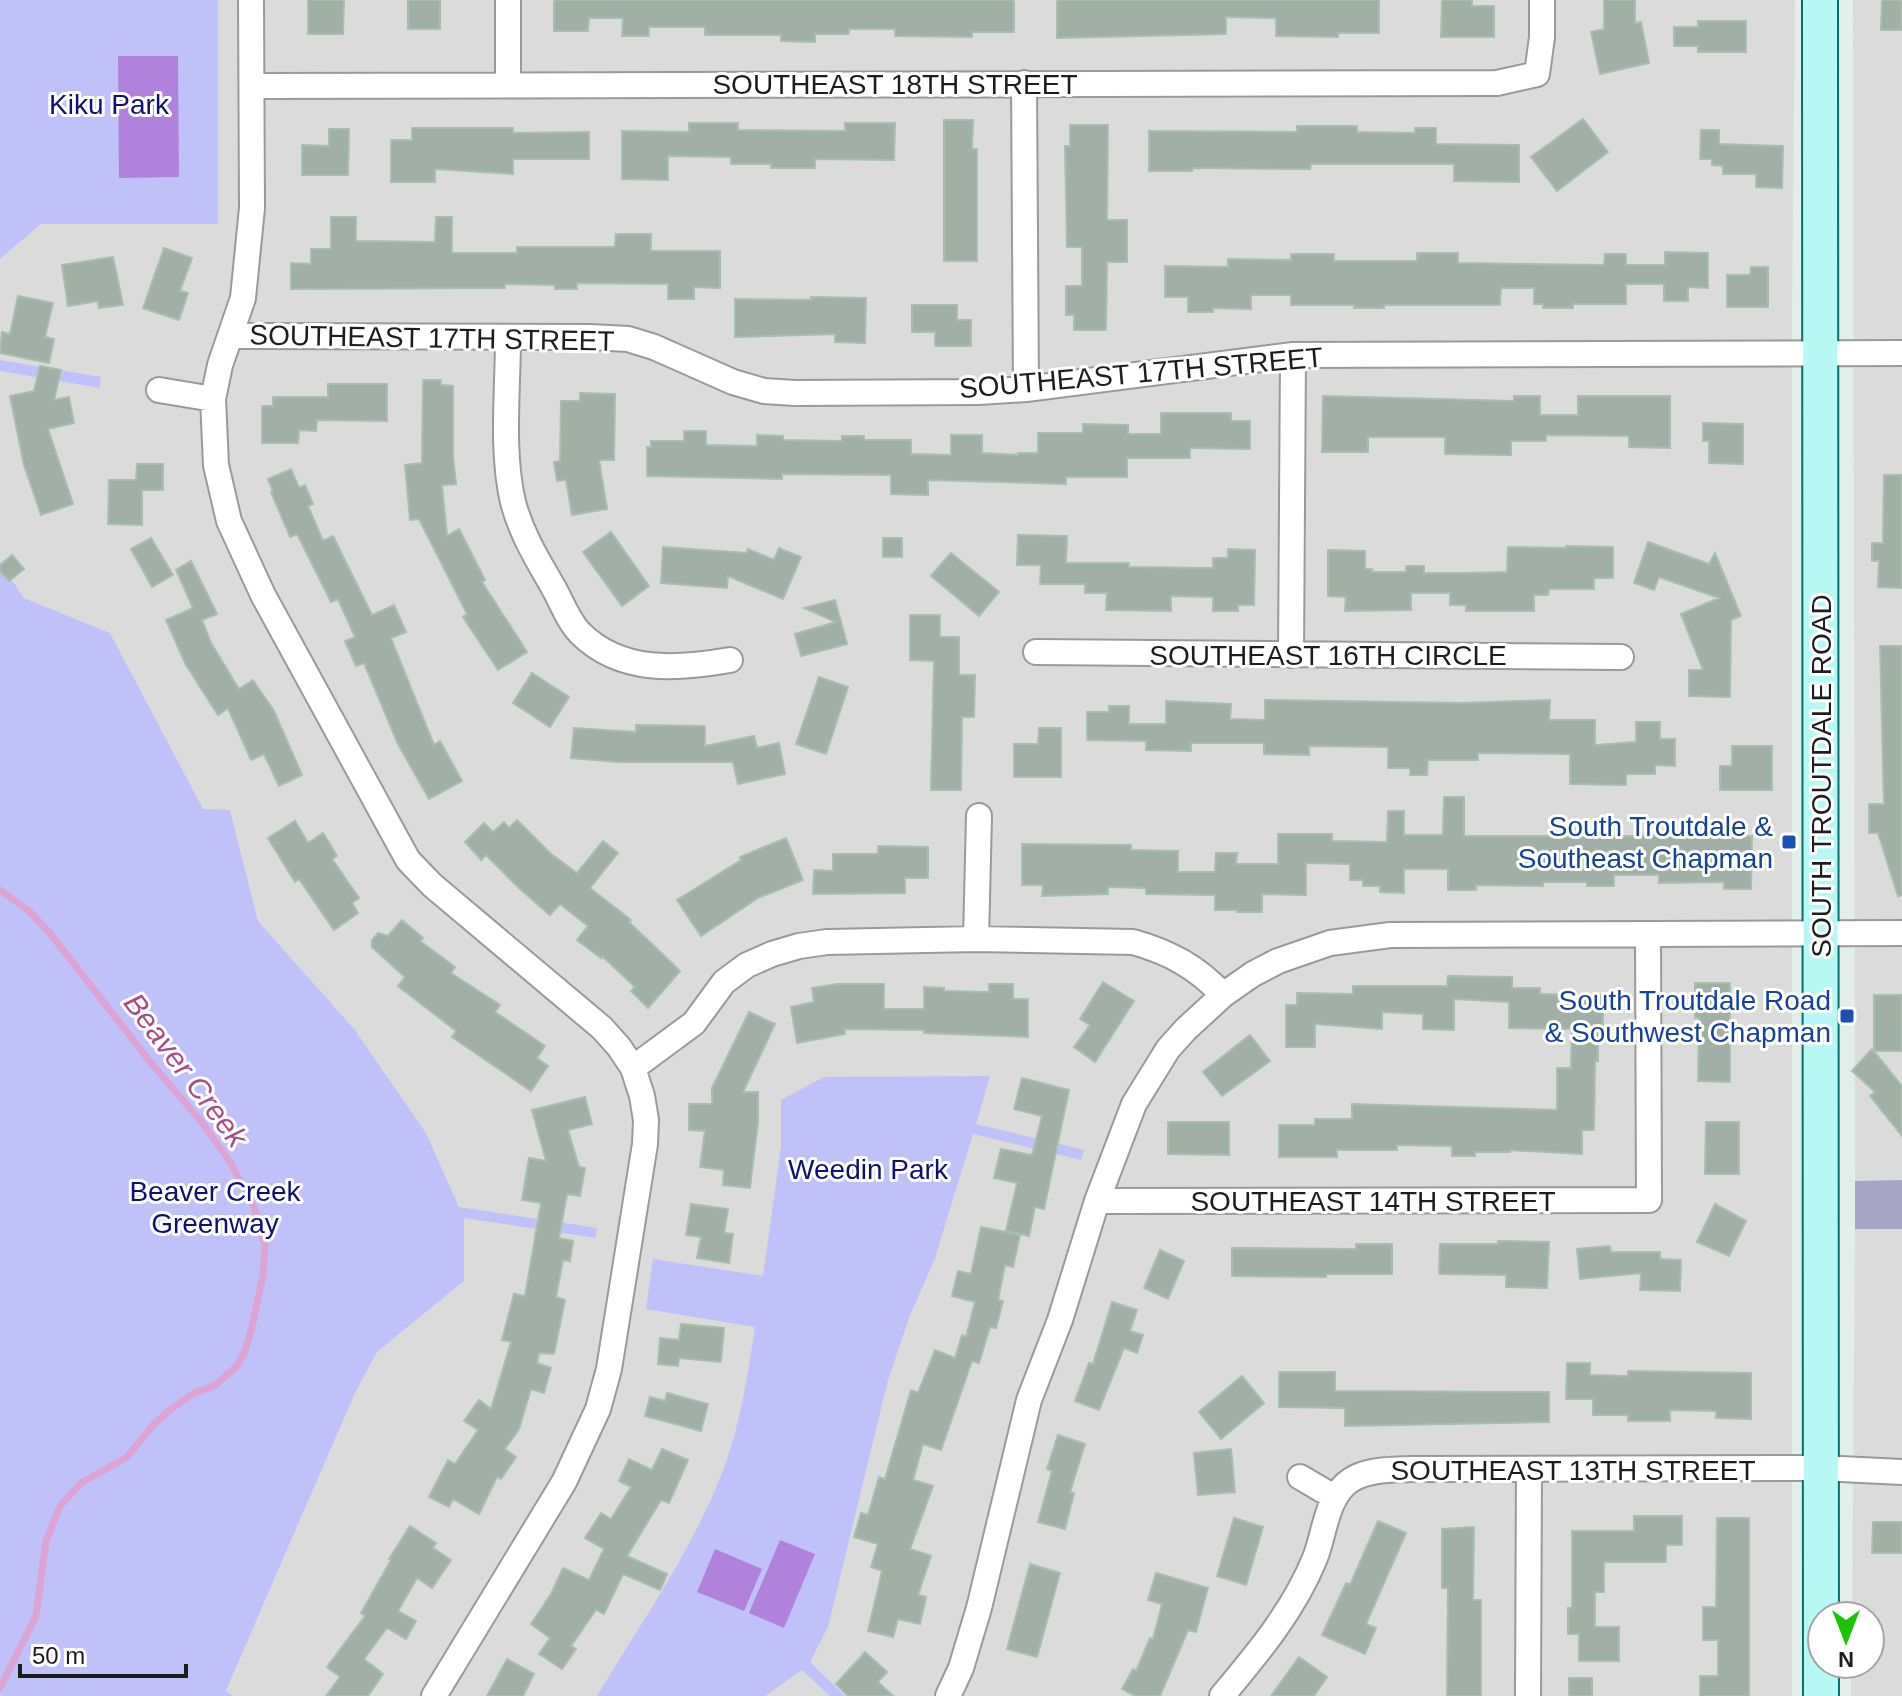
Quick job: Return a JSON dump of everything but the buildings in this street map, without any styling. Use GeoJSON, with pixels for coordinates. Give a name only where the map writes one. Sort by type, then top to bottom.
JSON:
{"type":"FeatureCollection","features":[{"type":"Feature","properties":{"kind":"main road","name":"SOUTH TROUTDALE ROAD"},"geometry":{"type":"LineString","coordinates":[[1820,0],[1821,1696]]}},
{"type":"Feature","properties":{"kind":"street"},"geometry":{"type":"LineString","coordinates":[[251,0],[252,208],[243,298],[220,365],[213,399],[216,465],[229,521],[263,595],[408,860],[432,885],[602,1028],[633,1068],[646,1120],[645,1144],[609,1369],[598,1409],[564,1482],[434,1696]]}},
{"type":"Feature","properties":{"kind":"street"},"geometry":{"type":"LineString","coordinates":[[508,0],[508,85]]}},
{"type":"Feature","properties":{"kind":"street","name":"SOUTHEAST 18TH STREET"},"geometry":{"type":"LineString","coordinates":[[252,86],[1497,83],[1537,74],[1542,37],[1542,0]]}},
{"type":"Feature","properties":{"kind":"street"},"geometry":{"type":"LineString","coordinates":[[1024,83],[1026,389]]}},
{"type":"Feature","properties":{"kind":"street","name":"SOUTHEAST 17TH STREET"},"geometry":{"type":"LineString","coordinates":[[231,336],[628,339],[654,347],[733,382],[764,391],[979,392],[1026,389],[1293,355],[1902,353]]}},
{"type":"Feature","properties":{"kind":"street"},"geometry":{"type":"LineString","coordinates":[[508,337],[507,470],[513,503],[526,538],[578,631],[603,652],[651,666],[691,667],[730,660]]}},
{"type":"Feature","properties":{"kind":"street"},"geometry":{"type":"LineString","coordinates":[[1291,655],[1293,355]]}},
{"type":"Feature","properties":{"kind":"street"},"geometry":{"type":"LineString","coordinates":[[159,390],[213,399]]}},
{"type":"Feature","properties":{"kind":"street","name":"SOUTHEAST 16TH CIRCLE"},"geometry":{"type":"LineString","coordinates":[[1036,652],[1621,657]]}},
{"type":"Feature","properties":{"kind":"street"},"geometry":{"type":"LineString","coordinates":[[976,939],[979,816]]}},
{"type":"Feature","properties":{"kind":"street"},"geometry":{"type":"LineString","coordinates":[[948,1696],[961,1668],[979,1608],[1029,1400],[1060,1320],[1097,1201],[1134,1104],[1186,1029],[1223,995],[1278,961],[1330,943],[1390,935],[1902,933]]}},
{"type":"Feature","properties":{"kind":"street","name":"SOUTHEAST 14TH STREET"},"geometry":{"type":"LineString","coordinates":[[1097,1201],[1649,1200],[1648,934]]}},
{"type":"Feature","properties":{"kind":"street"},"geometry":{"type":"LineString","coordinates":[[633,1068],[694,1023],[724,982],[747,965],[772,954],[827,942],[976,939],[1133,942],[1158,948],[1185,962],[1206,976],[1223,995]]}},
{"type":"Feature","properties":{"kind":"street","name":"SOUTHEAST 13TH STREET"},"geometry":{"type":"LineString","coordinates":[[1334,1497],[1351,1480],[1374,1472],[1411,1469],[1820,1468],[1902,1472]]}},
{"type":"Feature","properties":{"kind":"street"},"geometry":{"type":"LineString","coordinates":[[1528,1696],[1529,1470]]}},
{"type":"Feature","properties":{"kind":"street"},"geometry":{"type":"LineString","coordinates":[[1222,1696],[1269,1638],[1303,1585],[1316,1556],[1334,1497],[1300,1477]]}},
{"type":"Feature","properties":{"kind":"shaded area"},"geometry":{"type":"Polygon","coordinates":[[[218,0],[1795,0],[1792,316],[1792,1696],[233,1696],[226,1692],[355,1393],[377,1352],[464,1281],[464,1218],[594,1238],[459,1207],[426,1133],[355,1030],[258,921],[230,810],[203,810],[110,633],[24,598],[0,562],[0,371],[99,388],[101,378],[0,360],[0,259],[41,224],[218,223],[218,0]]]}},
{"type":"Feature","properties":{"kind":"shaded area"},"geometry":{"type":"Polygon","coordinates":[[[1853,0],[1902,0],[1902,1180],[1855,1181],[1853,0]]]}},
{"type":"Feature","properties":{"kind":"shaded area"},"geometry":{"type":"Polygon","coordinates":[[[118,56],[178,56],[179,177],[119,178],[118,56]]]}},
{"type":"Feature","properties":{"kind":"shaded area"},"geometry":{"type":"Polygon","coordinates":[[[1902,1180],[1902,1229],[1855,1229],[1855,1181],[1902,1180]]]}},
{"type":"Feature","properties":{"kind":"shaded area"},"geometry":{"type":"Polygon","coordinates":[[[1855,1229],[1902,1229],[1902,1696],[1851,1696],[1851,1680],[1886,1680],[1886,1600],[1852,1600],[1855,1229]]]}},
{"type":"Feature","properties":{"kind":"shaded area"},"geometry":{"type":"Polygon","coordinates":[[[780,1540],[815,1554],[784,1628],[749,1613],[780,1540]]]}},
{"type":"Feature","properties":{"kind":"shaded area"},"geometry":{"type":"Polygon","coordinates":[[[715,1549],[762,1569],[744,1611],[697,1592],[715,1549]]]}},
{"type":"Feature","properties":{"kind":"green space","name":"Kiku Park"},"geometry":{"type":"Polygon","coordinates":[[[0,0],[218,0],[218,224],[41,224],[0,259],[0,0]]]}},
{"type":"Feature","properties":{"kind":"green space"},"geometry":{"type":"Polygon","coordinates":[[[0,360],[101,377],[100,388],[0,371],[0,360]]]}},
{"type":"Feature","properties":{"kind":"green space","name":"Beaver Creek Greenway"},"geometry":{"type":"Polygon","coordinates":[[[0,562],[24,598],[110,633],[203,809],[230,810],[258,921],[355,1030],[426,1133],[459,1207],[597,1228],[595,1238],[464,1218],[464,1281],[377,1352],[355,1393],[226,1691],[233,1696],[0,1696],[0,562]]]}},
{"type":"Feature","properties":{"kind":"green space","name":"Weedin Park"},"geometry":{"type":"Polygon","coordinates":[[[990,1076],[976,1124],[1084,1150],[1081,1160],[973,1134],[935,1258],[909,1318],[888,1380],[828,1627],[810,1662],[845,1696],[830,1696],[802,1670],[765,1696],[597,1696],[667,1583],[713,1495],[735,1431],[755,1327],[646,1309],[653,1259],[763,1276],[781,1147],[781,1100],[824,1077],[990,1076]]]}},
{"type":"Feature","properties":{"kind":"waterway","name":"Beaver Creek"},"geometry":{"type":"LineString","coordinates":[[0,890],[29,911],[49,932],[151,1063],[200,1120],[230,1162],[254,1207],[265,1245],[263,1275],[252,1327],[237,1366],[214,1386],[194,1393],[170,1410],[127,1457],[81,1483],[60,1506],[46,1541],[36,1616],[0,1688]]}},
{"type":"Feature","properties":{"kind":"place","name":"South Troutdale & Southeast Chapman"},"geometry":{"type":"Point","coordinates":[1789,842]}},
{"type":"Feature","properties":{"kind":"place","name":"South Troutdale Road & Southwest Chapman"},"geometry":{"type":"Point","coordinates":[1847,1016]}}]}
